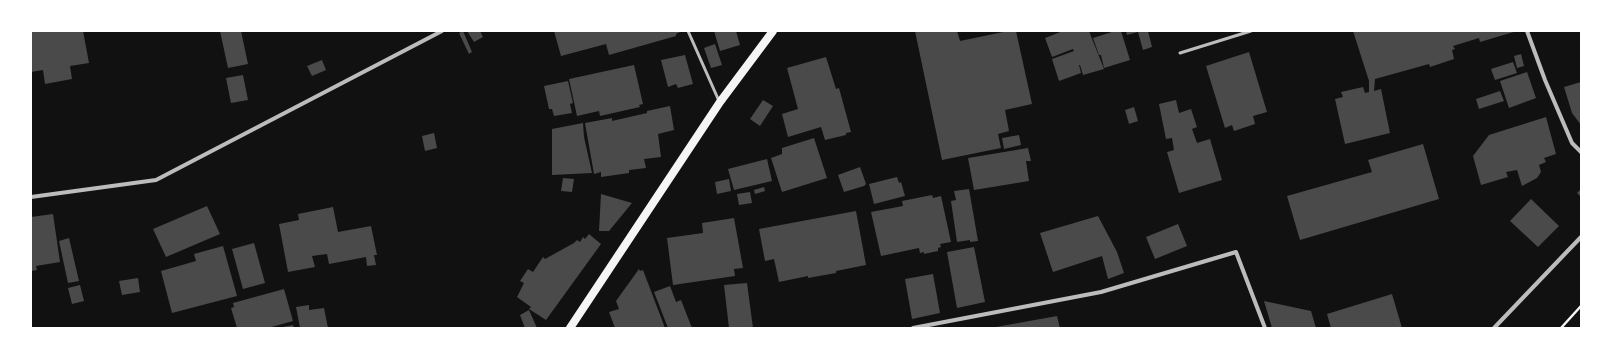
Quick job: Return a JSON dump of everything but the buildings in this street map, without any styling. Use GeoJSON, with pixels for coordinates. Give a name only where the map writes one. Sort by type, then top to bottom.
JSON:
{"type":"FeatureCollection","features":[{"type":"Feature","properties":{"kind":"main road"},"geometry":{"type":"LineString","coordinates":[[570,328],[720,102],[773,31]]}},
{"type":"Feature","properties":{"kind":"street"},"geometry":{"type":"LineString","coordinates":[[31,197],[156,180],[442,31]]}},
{"type":"Feature","properties":{"kind":"street"},"geometry":{"type":"LineString","coordinates":[[1527,31],[1544,80],[1572,143],[1581,152]]}},
{"type":"Feature","properties":{"kind":"street"},"geometry":{"type":"LineString","coordinates":[[1494,328],[1581,237]]}},
{"type":"Feature","properties":{"kind":"street"},"geometry":{"type":"LineString","coordinates":[[913,328],[1101,292],[1236,252],[1265,328]]}},
{"type":"Feature","properties":{"kind":"lane"},"geometry":{"type":"LineString","coordinates":[[688,31],[720,102]]}},
{"type":"Feature","properties":{"kind":"lane"},"geometry":{"type":"LineString","coordinates":[[1180,53],[1251,31]]}},
{"type":"Feature","properties":{"kind":"path"},"geometry":{"type":"LineString","coordinates":[[1561,328],[1581,306]]}}]}
